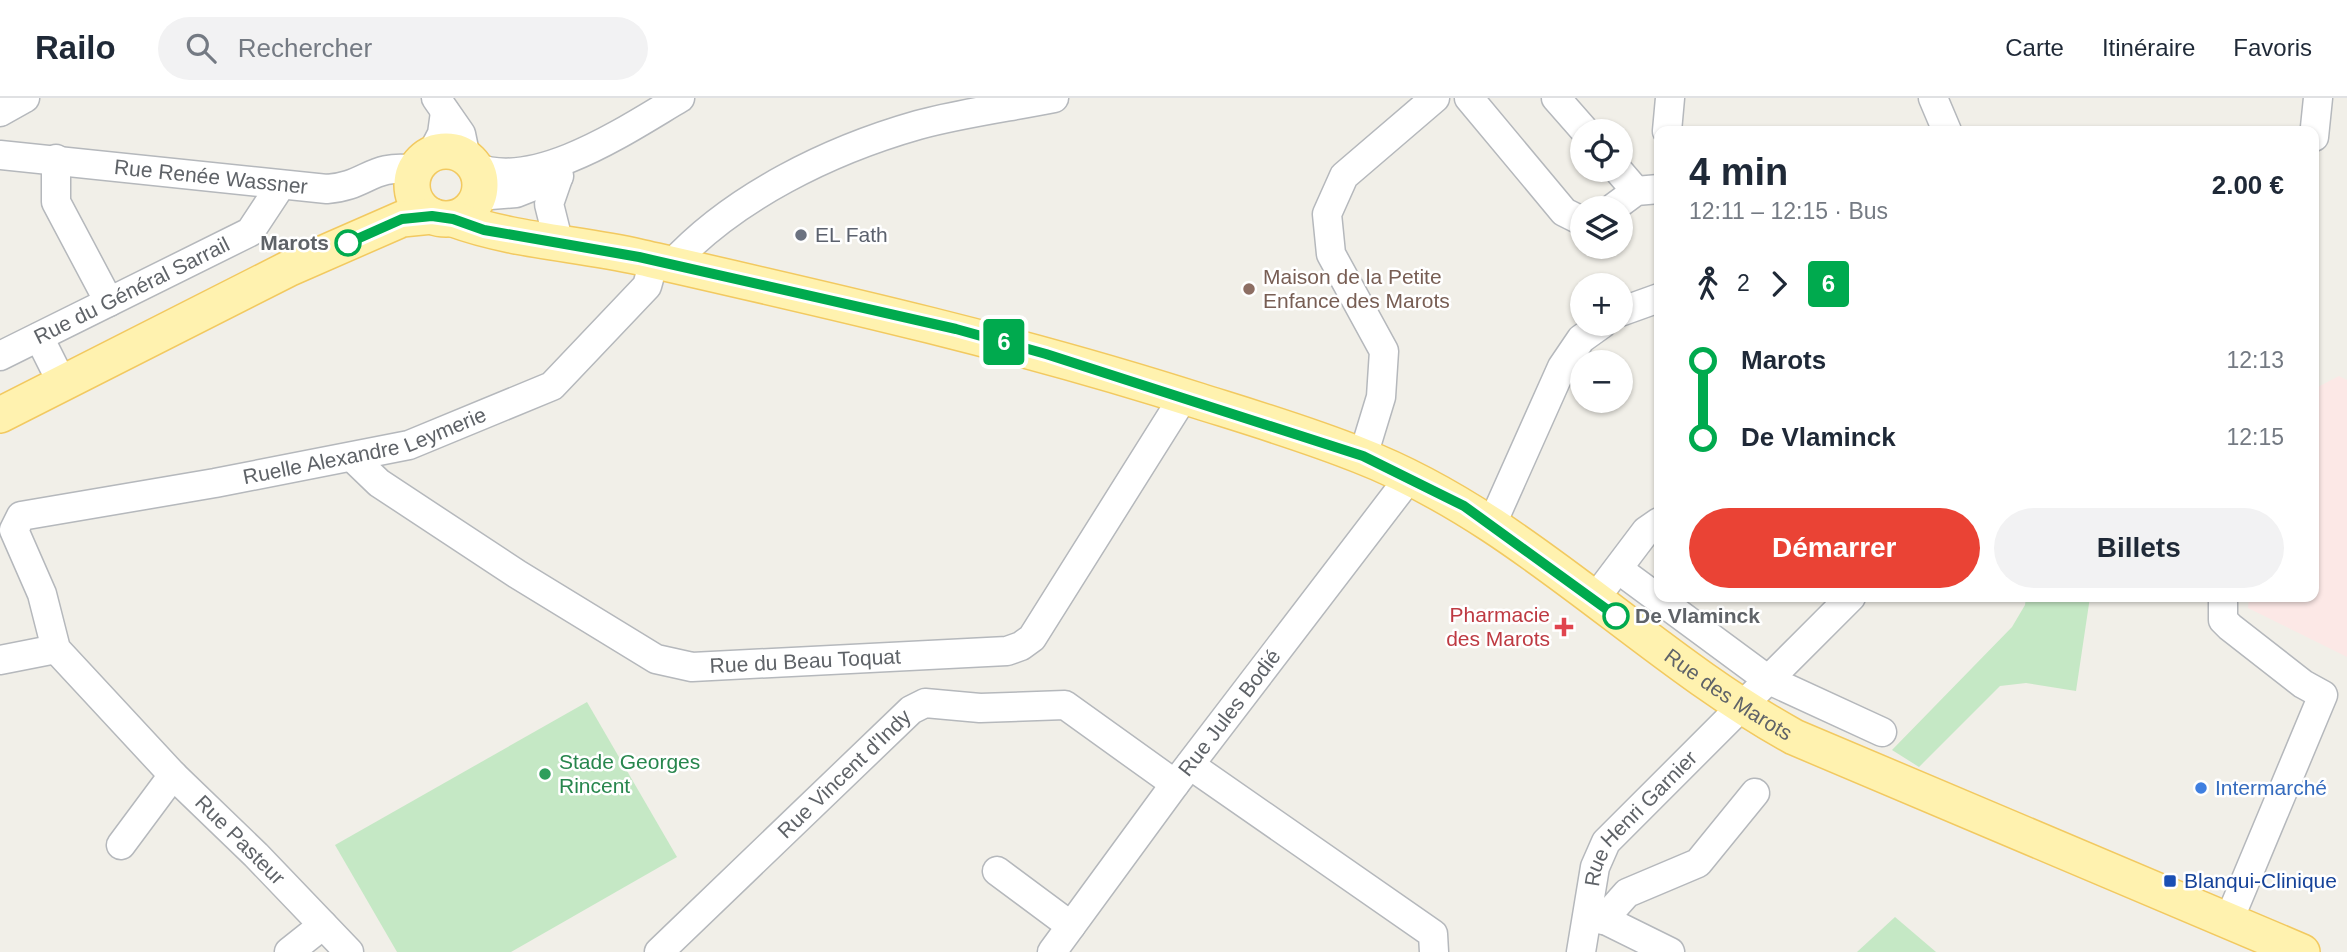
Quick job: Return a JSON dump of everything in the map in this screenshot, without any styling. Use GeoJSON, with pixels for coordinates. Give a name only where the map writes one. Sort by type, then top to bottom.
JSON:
{"type":"FeatureCollection","features":[{"type":"Feature","properties":{"kind":"main road","name":"Rue des Marots"},"geometry":{"type":"LineString","coordinates":[[449,185],[500,233],[563,240],[956,329],[1184,396],[1363,456],[1464,506],[1740,708],[1807,743],[2302,952]]}},
{"type":"Feature","properties":{"kind":"main road"},"geometry":{"type":"LineString","coordinates":[[0,415],[290,268],[309,253],[379,215],[449,185]]}},
{"type":"Feature","properties":{"kind":"street"},"geometry":{"type":"LineString","coordinates":[[0,112],[25,98]]}},
{"type":"Feature","properties":{"kind":"street"},"geometry":{"type":"LineString","coordinates":[[662,263],[751,200],[806,169],[882,137],[919,125],[1054,98]]}},
{"type":"Feature","properties":{"kind":"street"},"geometry":{"type":"LineString","coordinates":[[1363,456],[1381,397],[1384,351],[1331,254],[1327,214],[1344,176],[1434,98]]}},
{"type":"Feature","properties":{"kind":"street"},"geometry":{"type":"LineString","coordinates":[[1469,98],[1564,212],[1570,215]]}},
{"type":"Feature","properties":{"kind":"street"},"geometry":{"type":"LineString","coordinates":[[1556,98],[1574,119]]}},
{"type":"Feature","properties":{"kind":"street"},"geometry":{"type":"LineString","coordinates":[[1667,126],[1670,98]]}},
{"type":"Feature","properties":{"kind":"street"},"geometry":{"type":"LineString","coordinates":[[1933,98],[1945,126]]}},
{"type":"Feature","properties":{"kind":"street"},"geometry":{"type":"LineString","coordinates":[[2315,126],[2318,98]]}},
{"type":"Feature","properties":{"kind":"street"},"geometry":{"type":"LineString","coordinates":[[449,185],[493,172],[524,171],[576,155],[666,101]]}},
{"type":"Feature","properties":{"kind":"street"},"geometry":{"type":"LineString","coordinates":[[440,105],[449,185]]}},
{"type":"Feature","properties":{"kind":"street","name":"Rue Renée Wassner"},"geometry":{"type":"LineString","coordinates":[[0,155],[56,159],[281,186],[345,188],[382,169],[449,185]]}},
{"type":"Feature","properties":{"kind":"street"},"geometry":{"type":"LineString","coordinates":[[563,240],[549,204],[558,178],[576,155]]}},
{"type":"Feature","properties":{"kind":"street"},"geometry":{"type":"LineString","coordinates":[[56,159],[56,202],[109,302]]}},
{"type":"Feature","properties":{"kind":"street"},"geometry":{"type":"LineString","coordinates":[[449,185],[516,193],[558,178]]}},
{"type":"Feature","properties":{"kind":"street"},"geometry":{"type":"LineString","coordinates":[[1633,180],[1648,190]]}},
{"type":"Feature","properties":{"kind":"street","name":"Rue du Général Sarrail"},"geometry":{"type":"LineString","coordinates":[[0,356],[250,232],[281,186]]}},
{"type":"Feature","properties":{"kind":"street","name":"Ruelle Alexandre Leymerie"},"geometry":{"type":"LineString","coordinates":[[56,649],[42,594],[15,530],[21,516],[215,483],[409,445],[552,386],[647,286],[662,263]]}},
{"type":"Feature","properties":{"kind":"street"},"geometry":{"type":"LineString","coordinates":[[1633,308],[1654,300]]}},
{"type":"Feature","properties":{"kind":"street"},"geometry":{"type":"LineString","coordinates":[[1491,526],[1562,367],[1585,336]]}},
{"type":"Feature","properties":{"kind":"street"},"geometry":{"type":"LineString","coordinates":[[38,337],[62,383]]}},
{"type":"Feature","properties":{"kind":"street","name":"Rue du Beau Toquat"},"geometry":{"type":"LineString","coordinates":[[352,457],[379,483],[517,574],[656,659],[692,667],[1007,651],[1032,638],[1184,396]]}},
{"type":"Feature","properties":{"kind":"street","name":"Rue Jules Bodié"},"geometry":{"type":"LineString","coordinates":[[1052,952],[1409,478]]}},
{"type":"Feature","properties":{"kind":"street"},"geometry":{"type":"LineString","coordinates":[[1594,601],[1646,531],[1654,525]]}},
{"type":"Feature","properties":{"kind":"street"},"geometry":{"type":"LineString","coordinates":[[1618,569],[1654,596]]}},
{"type":"Feature","properties":{"kind":"street"},"geometry":{"type":"LineString","coordinates":[[1663,602],[1767,679],[1882,732]]}},
{"type":"Feature","properties":{"kind":"street","name":"Rue Henri Garnier"},"geometry":{"type":"LineString","coordinates":[[1581,952],[1596,916],[1595,867],[1606,842],[1846,602]]}},
{"type":"Feature","properties":{"kind":"street"},"geometry":{"type":"LineString","coordinates":[[2223,602],[2222,620],[2304,684],[2323,695],[2229,920]]}},
{"type":"Feature","properties":{"kind":"street"},"geometry":{"type":"LineString","coordinates":[[0,660],[56,649]]}},
{"type":"Feature","properties":{"kind":"street","name":"Rue Pasteur"},"geometry":{"type":"LineString","coordinates":[[56,649],[173,775],[349,952]]}},
{"type":"Feature","properties":{"kind":"street","name":"Rue Vincent d'Indy"},"geometry":{"type":"LineString","coordinates":[[659,952],[911,710],[925,704],[980,708],[1065,705],[1183,775],[1433,934],[1434,952]]}},
{"type":"Feature","properties":{"kind":"street"},"geometry":{"type":"LineString","coordinates":[[121,845],[173,775]]}},
{"type":"Feature","properties":{"kind":"street"},"geometry":{"type":"LineString","coordinates":[[1670,952],[1596,916],[1626,892],[1698,863],[1755,793]]}},
{"type":"Feature","properties":{"kind":"street"},"geometry":{"type":"LineString","coordinates":[[997,871],[1071,926]]}},
{"type":"Feature","properties":{"kind":"street"},"geometry":{"type":"LineString","coordinates":[[289,952],[323,925]]}},
{"type":"Feature","properties":{"kind":"shaded area"},"geometry":{"type":"Polygon","coordinates":[[[2339,376],[2347,380],[2347,657],[2248,608],[2249,602],[2319,602],[2319,386],[2339,376]]]}},
{"type":"Feature","properties":{"kind":"green space"},"geometry":{"type":"Polygon","coordinates":[[[2025,602],[2089,602],[2076,691],[2026,683],[2000,686],[1919,767],[1892,750],[2012,627],[2025,602]]]}},
{"type":"Feature","properties":{"kind":"green space","name":"Stade Georges Rincent"},"geometry":{"type":"Polygon","coordinates":[[[587,702],[677,857],[511,952],[397,952],[335,845],[587,702]]]}},
{"type":"Feature","properties":{"kind":"green space"},"geometry":{"type":"Polygon","coordinates":[[[1895,917],[1936,952],[1857,952],[1895,917]]]}},
{"type":"Feature","properties":{"kind":"bus line","name":"6"},"geometry":{"type":"LineString","coordinates":[[348,243],[402,219],[432,216],[453,219],[484,230],[639,257],[799,296],[956,329],[1046,354],[1299,433],[1363,456],[1464,506],[1616,616]]}},
{"type":"Feature","properties":{"kind":"place","name":"EL Fath"},"geometry":{"type":"Point","coordinates":[801,235]}},
{"type":"Feature","properties":{"kind":"place","name":"Marots"},"geometry":{"type":"Point","coordinates":[348,243]}},
{"type":"Feature","properties":{"kind":"place","name":"Maison de la Petite Enfance des Marots"},"geometry":{"type":"Point","coordinates":[1249,289]}},
{"type":"Feature","properties":{"kind":"place","name":"De Vlaminck"},"geometry":{"type":"Point","coordinates":[1616,616]}},
{"type":"Feature","properties":{"kind":"place","name":"Pharmacie des Marots"},"geometry":{"type":"Point","coordinates":[1564,627]}},
{"type":"Feature","properties":{"kind":"place","name":"Stade Georges Rincent"},"geometry":{"type":"Point","coordinates":[545,774]}},
{"type":"Feature","properties":{"kind":"place","name":"Intermarché"},"geometry":{"type":"Point","coordinates":[2201,788]}},
{"type":"Feature","properties":{"kind":"place","name":"Blanqui-Clinique"},"geometry":{"type":"Point","coordinates":[2170,881]}}]}
